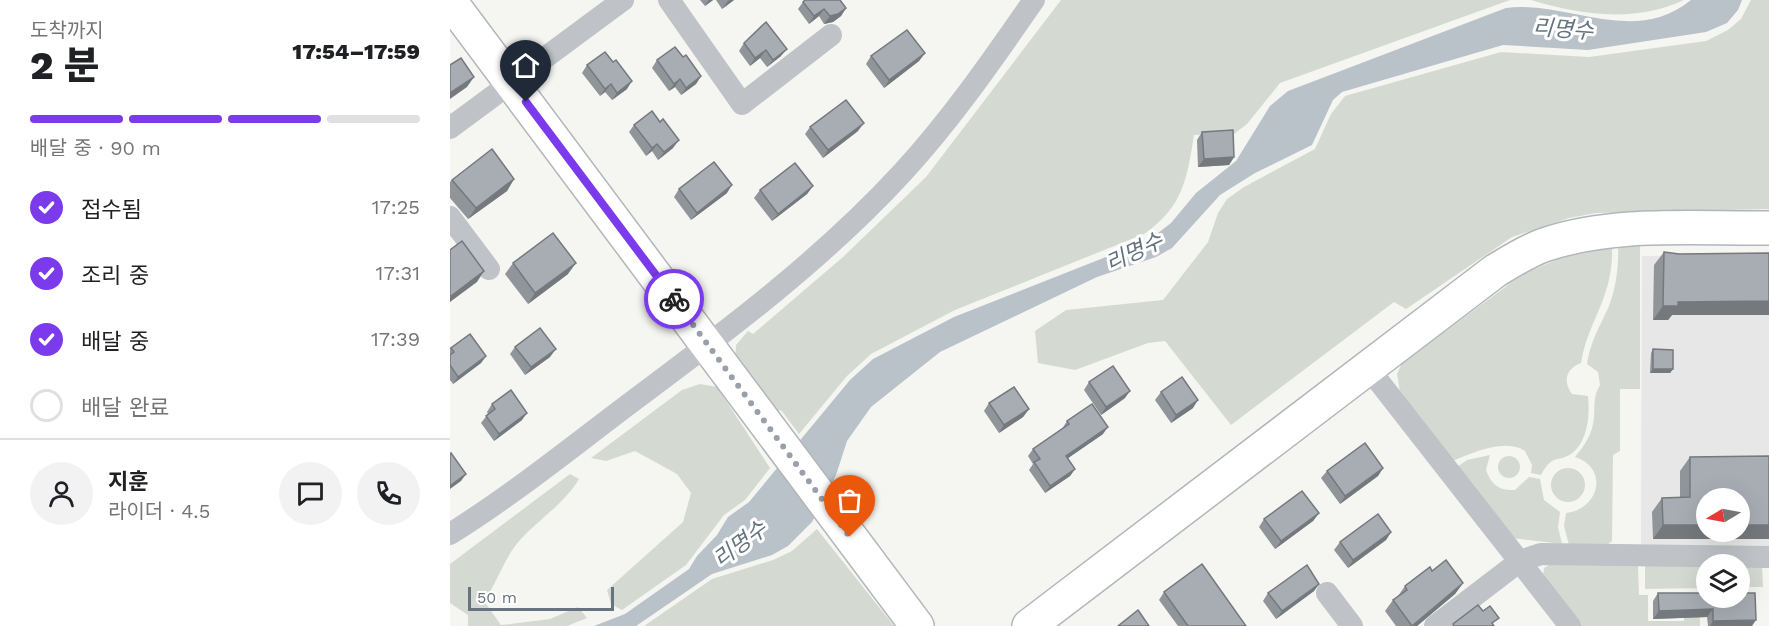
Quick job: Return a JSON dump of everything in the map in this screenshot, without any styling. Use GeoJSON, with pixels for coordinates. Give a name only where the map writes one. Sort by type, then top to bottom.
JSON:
{"type":"FeatureCollection","features":[{"type":"Feature","properties":{"kind":"street"},"geometry":{"type":"LineString","coordinates":[[450,128],[623,0]]}},
{"type":"Feature","properties":{"kind":"street"},"geometry":{"type":"LineString","coordinates":[[669,0],[742,104],[831,35]]}},
{"type":"Feature","properties":{"kind":"street"},"geometry":{"type":"LineString","coordinates":[[450,534],[492,507],[708,345],[798,272],[902,173],[941,126],[1034,0]]}},
{"type":"Feature","properties":{"kind":"street"},"geometry":{"type":"LineString","coordinates":[[450,1],[916,626]]}},
{"type":"Feature","properties":{"kind":"street"},"geometry":{"type":"LineString","coordinates":[[450,217],[489,269]]}},
{"type":"Feature","properties":{"kind":"street"},"geometry":{"type":"LineString","coordinates":[[1029,626],[1495,271],[1541,246],[1583,235],[1633,229],[1769,228]]}},
{"type":"Feature","properties":{"kind":"street"},"geometry":{"type":"LineString","coordinates":[[1369,369],[1570,626]]}},
{"type":"Feature","properties":{"kind":"street"},"geometry":{"type":"LineString","coordinates":[[1435,626],[1520,561],[1541,554],[1769,556]]}},
{"type":"Feature","properties":{"kind":"street"},"geometry":{"type":"LineString","coordinates":[[1327,593],[1352,626]]}},
{"type":"Feature","properties":{"kind":"shaded area"},"geometry":{"type":"Polygon","coordinates":[[[1061,0],[1510,0],[1280,83],[1247,124],[1234,134],[1194,135],[1189,165],[1181,191],[1167,213],[1144,234],[955,310],[871,354],[847,376],[799,434],[781,410],[773,413],[735,364],[736,345],[748,331],[753,334],[843,257],[926,177],[1061,0]]]}},
{"type":"Feature","properties":{"kind":"shaded area"},"geometry":{"type":"Polygon","coordinates":[[[1531,0],[1684,0],[1647,12],[1608,14],[1569,10],[1531,0]]]}},
{"type":"Feature","properties":{"kind":"shaded area"},"geometry":{"type":"Polygon","coordinates":[[[1751,0],[1769,0],[1769,209],[1596,213],[1569,218],[1512,237],[1406,309],[1394,302],[1231,425],[1165,341],[1148,343],[1075,370],[1038,363],[1035,331],[1066,310],[1163,300],[1208,242],[1218,213],[1227,199],[1244,187],[1315,149],[1331,114],[1345,96],[1501,52],[1589,57],[1706,41],[1728,30],[1741,19],[1751,0]]]}},
{"type":"Feature","properties":{"kind":"shaded area"},"geometry":{"type":"Polygon","coordinates":[[[1640,242],[1640,389],[1620,389],[1620,451],[1613,455],[1612,541],[1608,544],[1569,545],[1564,526],[1566,513],[1578,510],[1587,504],[1596,488],[1593,470],[1586,462],[1575,457],[1590,434],[1595,397],[1600,385],[1598,372],[1587,364],[1588,356],[1614,292],[1618,245],[1640,242]]]}},
{"type":"Feature","properties":{"kind":"shaded area"},"geometry":{"type":"Polygon","coordinates":[[[1612,247],[1612,265],[1605,294],[1584,348],[1581,363],[1572,368],[1567,380],[1572,394],[1588,396],[1587,428],[1577,449],[1566,457],[1552,461],[1541,475],[1531,473],[1532,465],[1525,451],[1517,447],[1489,448],[1453,461],[1400,392],[1397,374],[1402,363],[1523,274],[1575,252],[1612,247]]]}},
{"type":"Feature","properties":{"kind":"shaded area"},"geometry":{"type":"Polygon","coordinates":[[[1769,255],[1769,546],[1641,548],[1642,256],[1769,255]]]}},
{"type":"Feature","properties":{"kind":"shaded area"},"geometry":{"type":"Polygon","coordinates":[[[700,384],[717,387],[770,468],[745,500],[724,515],[686,565],[622,610],[611,604],[607,590],[683,522],[691,493],[677,474],[635,451],[606,461],[591,458],[682,390],[700,384]]]}},
{"type":"Feature","properties":{"kind":"shaded area"},"geometry":{"type":"Polygon","coordinates":[[[1490,455],[1486,470],[1493,483],[1501,488],[1515,490],[1529,477],[1540,479],[1544,500],[1560,512],[1558,527],[1562,544],[1512,538],[1457,467],[1467,460],[1490,455]]]}},
{"type":"Feature","properties":{"kind":"shaded area"},"geometry":{"type":"Polygon","coordinates":[[[1509,456],[1517,459],[1520,467],[1517,475],[1509,478],[1501,475],[1498,467],[1501,459],[1509,456]]]}},
{"type":"Feature","properties":{"kind":"shaded area"},"geometry":{"type":"Polygon","coordinates":[[[1568,468],[1580,473],[1585,485],[1580,497],[1568,502],[1556,497],[1551,485],[1556,473],[1568,468]]]}},
{"type":"Feature","properties":{"kind":"shaded area"},"geometry":{"type":"Polygon","coordinates":[[[570,474],[579,479],[573,488],[514,547],[484,601],[501,625],[550,619],[578,607],[587,618],[567,626],[468,626],[468,615],[450,603],[450,564],[570,474]]]}},
{"type":"Feature","properties":{"kind":"shaded area"},"geometry":{"type":"Polygon","coordinates":[[[817,529],[894,626],[644,626],[712,579],[773,560],[792,551],[817,529]]]}},
{"type":"Feature","properties":{"kind":"shaded area"},"geometry":{"type":"Polygon","coordinates":[[[1553,563],[1638,566],[1639,595],[1648,595],[1648,621],[1684,621],[1684,595],[1696,595],[1700,626],[1578,626],[1543,576],[1544,568],[1553,563]]]}},
{"type":"Feature","properties":{"kind":"shaded area"},"geometry":{"type":"Polygon","coordinates":[[[1696,564],[1696,588],[1645,589],[1645,565],[1696,564]]]}},
{"type":"Feature","properties":{"kind":"shaded area"},"geometry":{"type":"Polygon","coordinates":[[[1750,564],[1762,564],[1763,587],[1750,587],[1750,564]]]}},
{"type":"Feature","properties":{"kind":"water","name":"리명수"},"geometry":{"type":"Polygon","coordinates":[[[1691,0],[1742,0],[1738,10],[1727,23],[1706,32],[1588,50],[1503,45],[1342,92],[1333,100],[1312,145],[1255,173],[1220,195],[1172,248],[1156,257],[1097,277],[940,352],[871,407],[847,441],[836,475],[812,522],[788,546],[772,555],[712,574],[636,626],[594,626],[625,614],[689,569],[697,556],[717,535],[728,517],[749,502],[850,380],[873,359],[954,317],[1149,240],[1171,223],[1196,193],[1236,161],[1270,106],[1288,91],[1506,8],[1529,7],[1623,21],[1646,20],[1669,14],[1691,0]]]}},
{"type":"Feature","properties":{"kind":"building"},"geometry":{"type":"Polygon","coordinates":[[[805,0],[840,0],[846,8],[830,16],[824,9],[814,16],[803,2],[805,0]]]}},
{"type":"Feature","properties":{"kind":"building"},"geometry":{"type":"Polygon","coordinates":[[[766,22],[787,49],[773,60],[766,50],[755,58],[744,43],[766,22]]]}},
{"type":"Feature","properties":{"kind":"building"},"geometry":{"type":"Polygon","coordinates":[[[907,30],[925,53],[889,80],[871,56],[907,30]]]}},
{"type":"Feature","properties":{"kind":"building"},"geometry":{"type":"Polygon","coordinates":[[[675,47],[683,57],[686,55],[701,76],[686,88],[680,79],[674,84],[657,60],[675,47]]]}},
{"type":"Feature","properties":{"kind":"building"},"geometry":{"type":"Polygon","coordinates":[[[605,52],[613,62],[616,60],[632,81],[617,93],[611,84],[605,89],[587,65],[605,52]]]}},
{"type":"Feature","properties":{"kind":"building"},"geometry":{"type":"Polygon","coordinates":[[[461,58],[474,77],[450,93],[450,65],[461,58]]]}},
{"type":"Feature","properties":{"kind":"building"},"geometry":{"type":"Polygon","coordinates":[[[846,100],[864,123],[828,150],[810,127],[846,100]]]}},
{"type":"Feature","properties":{"kind":"building"},"geometry":{"type":"Polygon","coordinates":[[[652,111],[660,122],[663,119],[679,140],[664,152],[657,144],[652,148],[634,125],[652,111]]]}},
{"type":"Feature","properties":{"kind":"building"},"geometry":{"type":"Polygon","coordinates":[[[1233,130],[1234,157],[1204,159],[1202,132],[1233,130]]]}},
{"type":"Feature","properties":{"kind":"building"},"geometry":{"type":"Polygon","coordinates":[[[492,149],[514,179],[476,208],[452,180],[492,149]]]}},
{"type":"Feature","properties":{"kind":"building"},"geometry":{"type":"Polygon","coordinates":[[[714,162],[732,185],[697,213],[679,189],[714,162]]]}},
{"type":"Feature","properties":{"kind":"building"},"geometry":{"type":"Polygon","coordinates":[[[795,163],[813,186],[778,214],[760,190],[795,163]]]}},
{"type":"Feature","properties":{"kind":"building"},"geometry":{"type":"Polygon","coordinates":[[[553,233],[576,263],[535,293],[513,263],[553,233]]]}},
{"type":"Feature","properties":{"kind":"building"},"geometry":{"type":"Polygon","coordinates":[[[462,241],[484,271],[450,297],[450,250],[462,241]]]}},
{"type":"Feature","properties":{"kind":"building"},"geometry":{"type":"Polygon","coordinates":[[[1664,252],[1679,254],[1769,253],[1769,301],[1678,302],[1678,306],[1663,306],[1664,252]]]}},
{"type":"Feature","properties":{"kind":"building"},"geometry":{"type":"Polygon","coordinates":[[[540,328],[556,349],[531,367],[515,347],[540,328]]]}},
{"type":"Feature","properties":{"kind":"building"},"geometry":{"type":"Polygon","coordinates":[[[470,334],[486,356],[458,377],[450,365],[450,355],[454,352],[451,348],[470,334]]]}},
{"type":"Feature","properties":{"kind":"building"},"geometry":{"type":"Polygon","coordinates":[[[1653,349],[1673,350],[1673,369],[1653,369],[1653,349]]]}},
{"type":"Feature","properties":{"kind":"building"},"geometry":{"type":"Polygon","coordinates":[[[1113,366],[1130,391],[1106,407],[1089,382],[1113,366]]]}},
{"type":"Feature","properties":{"kind":"building"},"geometry":{"type":"Polygon","coordinates":[[[1182,377],[1198,400],[1176,415],[1161,392],[1182,377]]]}},
{"type":"Feature","properties":{"kind":"building"},"geometry":{"type":"Polygon","coordinates":[[[1014,387],[1029,409],[1004,425],[989,403],[1014,387]]]}},
{"type":"Feature","properties":{"kind":"building"},"geometry":{"type":"Polygon","coordinates":[[[511,390],[527,413],[499,434],[486,416],[495,409],[492,404],[511,390]]]}},
{"type":"Feature","properties":{"kind":"building"},"geometry":{"type":"Polygon","coordinates":[[[1092,404],[1108,427],[1066,456],[1075,469],[1050,486],[1034,462],[1040,459],[1033,449],[1069,424],[1067,421],[1092,404]]]}},
{"type":"Feature","properties":{"kind":"building"},"geometry":{"type":"Polygon","coordinates":[[[1365,443],[1383,468],[1345,496],[1327,471],[1365,443]]]}},
{"type":"Feature","properties":{"kind":"building"},"geometry":{"type":"Polygon","coordinates":[[[450,454],[466,474],[450,486],[450,454]]]}},
{"type":"Feature","properties":{"kind":"building"},"geometry":{"type":"Polygon","coordinates":[[[1769,456],[1769,525],[1750,525],[1750,488],[1696,488],[1696,525],[1663,525],[1662,498],[1690,497],[1690,457],[1769,456]]]}},
{"type":"Feature","properties":{"kind":"building"},"geometry":{"type":"Polygon","coordinates":[[[1302,491],[1319,513],[1281,541],[1264,519],[1302,491]]]}},
{"type":"Feature","properties":{"kind":"building"},"geometry":{"type":"Polygon","coordinates":[[[1378,514],[1391,532],[1353,560],[1340,542],[1378,514]]]}},
{"type":"Feature","properties":{"kind":"building"},"geometry":{"type":"Polygon","coordinates":[[[1446,560],[1463,583],[1412,626],[1393,600],[1407,590],[1405,586],[1430,567],[1432,571],[1446,560]]]}},
{"type":"Feature","properties":{"kind":"building"},"geometry":{"type":"Polygon","coordinates":[[[1202,564],[1246,626],[1188,626],[1164,592],[1202,564]]]}},
{"type":"Feature","properties":{"kind":"building"},"geometry":{"type":"Polygon","coordinates":[[[1307,565],[1319,584],[1282,611],[1268,593],[1307,565]]]}},
{"type":"Feature","properties":{"kind":"building"},"geometry":{"type":"Polygon","coordinates":[[[1658,593],[1696,593],[1696,608],[1750,608],[1750,593],[1755,593],[1756,620],[1713,621],[1713,609],[1659,611],[1658,593]]]}},
{"type":"Feature","properties":{"kind":"building"},"geometry":{"type":"Polygon","coordinates":[[[1478,605],[1483,611],[1490,606],[1499,618],[1492,623],[1494,626],[1454,626],[1453,624],[1478,605]]]}},
{"type":"Feature","properties":{"kind":"building"},"geometry":{"type":"Polygon","coordinates":[[[1138,610],[1149,626],[1118,626],[1138,610]]]}},
{"type":"Feature","properties":{"kind":"way so far"},"geometry":{"type":"LineString","coordinates":[[674,299],[850,537]]}},
{"type":"Feature","properties":{"kind":"route"},"geometry":{"type":"LineString","coordinates":[[526,102],[674,299]]}}]}
